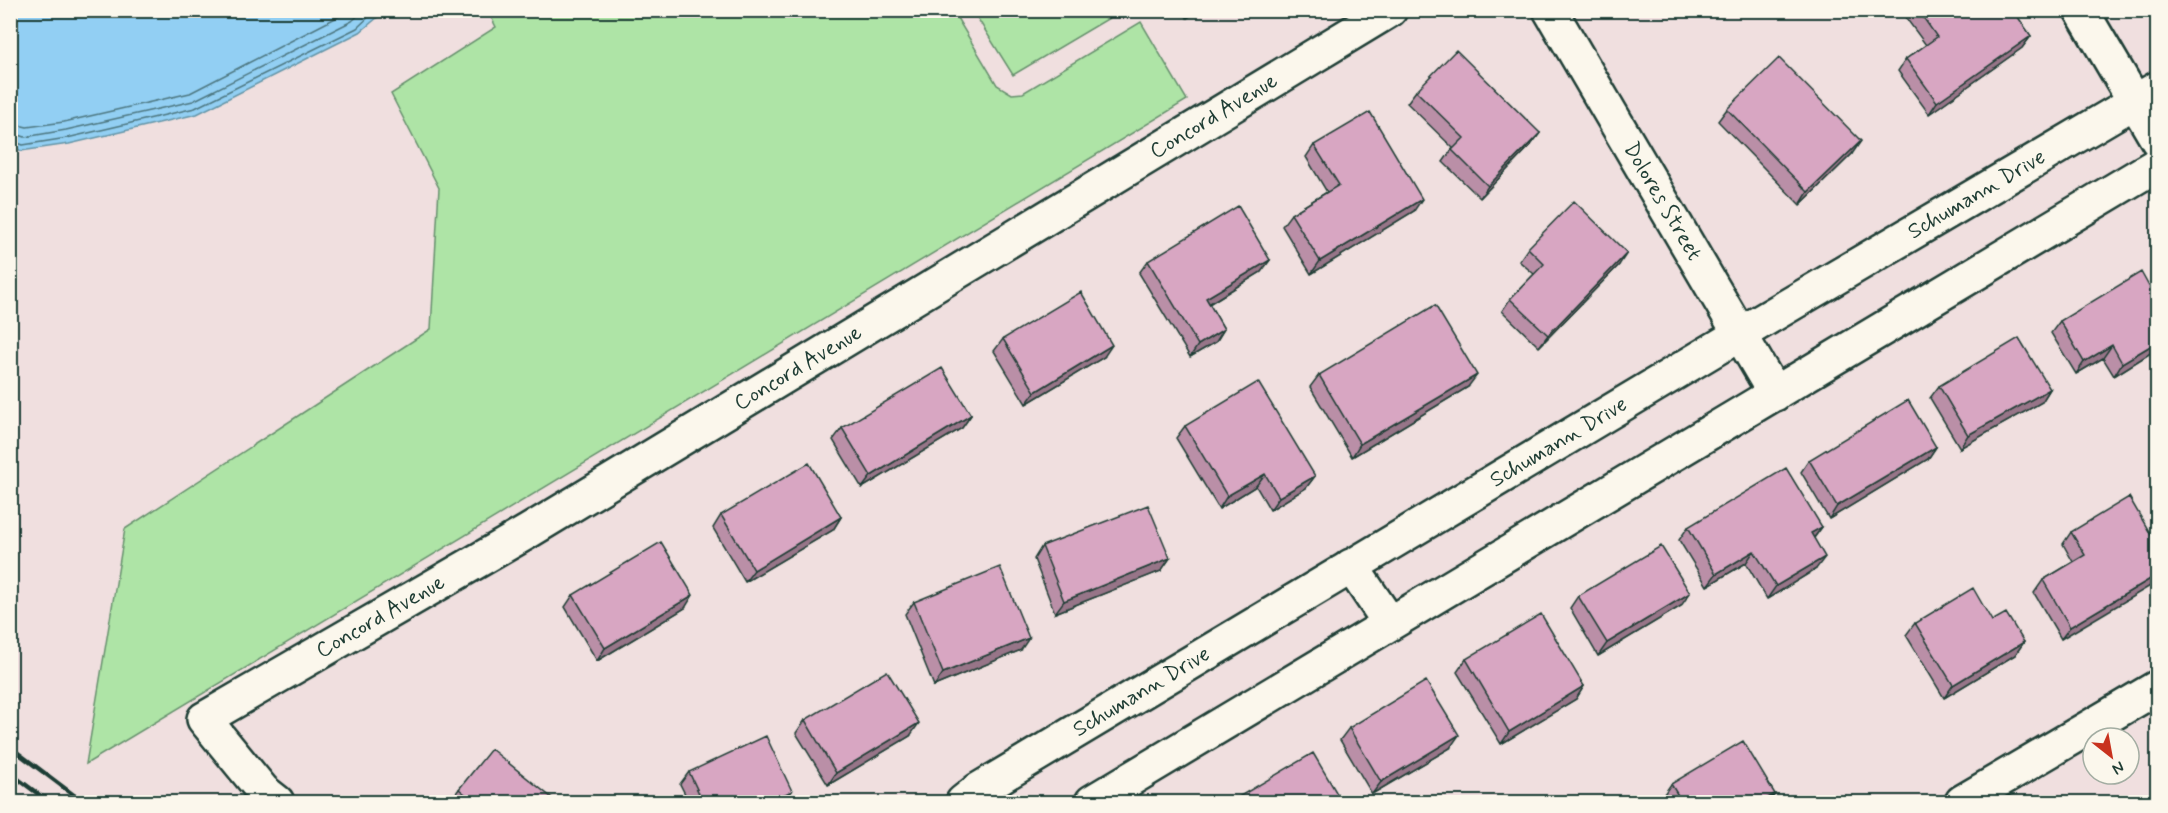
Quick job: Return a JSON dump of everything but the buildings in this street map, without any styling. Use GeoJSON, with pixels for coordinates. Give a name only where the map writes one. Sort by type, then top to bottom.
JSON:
{"type":"FeatureCollection","features":[{"type":"Feature","properties":{"kind":"street","name":"Concord Avenue"},"geometry":{"type":"LineString","coordinates":[[277,802],[263,791],[204,719],[529,531],[1390,10]]}},
{"type":"Feature","properties":{"kind":"street","name":"Dolores Street"},"geometry":{"type":"LineString","coordinates":[[1550,10],[1775,394]]}},
{"type":"Feature","properties":{"kind":"street"},"geometry":{"type":"LineString","coordinates":[[2081,10],[2146,95],[2157,141]]}},
{"type":"Feature","properties":{"kind":"street","name":"Schumann Drive"},"geometry":{"type":"LineString","coordinates":[[976,798],[1352,566],[2146,95]]}},
{"type":"Feature","properties":{"kind":"street"},"geometry":{"type":"LineString","coordinates":[[1092,802],[2157,164]]}},
{"type":"Feature","properties":{"kind":"street"},"geometry":{"type":"LineString","coordinates":[[1352,566],[1389,622]]}},
{"type":"Feature","properties":{"kind":"street"},"geometry":{"type":"LineString","coordinates":[[1962,802],[2157,687]]}},
{"type":"Feature","properties":{"kind":"green space"},"geometry":{"type":"Polygon","coordinates":[[[488,11],[953,11],[997,85],[1012,94],[1023,93],[1141,22],[1187,100],[86,764],[125,529],[431,329],[439,188],[391,94],[496,27],[488,11]]]}},
{"type":"Feature","properties":{"kind":"green space"},"geometry":{"type":"Polygon","coordinates":[[[973,11],[1121,11],[1013,75],[973,11]]]}},
{"type":"Feature","properties":{"kind":"water"},"geometry":{"type":"Polygon","coordinates":[[[10,11],[385,11],[360,32],[197,114],[69,144],[21,151],[11,144],[10,11]]]}},
{"type":"Feature","properties":{"kind":"railway"},"geometry":{"type":"LineString","coordinates":[[10,747],[83,802]]}},
{"type":"Feature","properties":{"kind":"railway"},"geometry":{"type":"LineString","coordinates":[[10,773],[49,802]]}}]}
